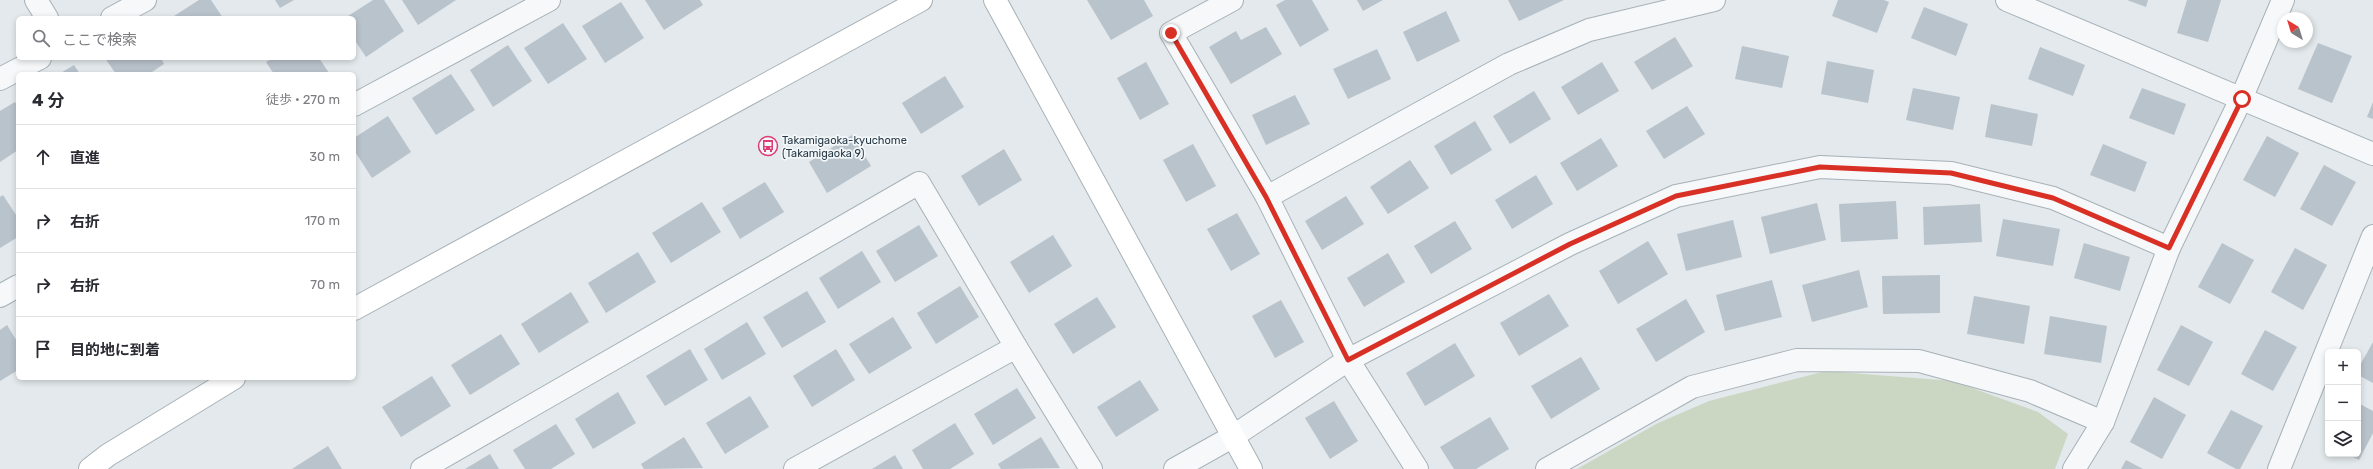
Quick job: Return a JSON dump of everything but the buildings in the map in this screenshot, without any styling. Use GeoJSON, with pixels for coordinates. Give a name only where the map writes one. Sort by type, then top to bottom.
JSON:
{"type":"FeatureCollection","features":[{"type":"Feature","properties":{"kind":"street"},"geometry":{"type":"LineString","coordinates":[[36,0],[46,16]]}},
{"type":"Feature","properties":{"kind":"street"},"geometry":{"type":"LineString","coordinates":[[116,16],[144,0]]}},
{"type":"Feature","properties":{"kind":"street"},"geometry":{"type":"LineString","coordinates":[[356,104],[549,0]]}},
{"type":"Feature","properties":{"kind":"street"},"geometry":{"type":"LineString","coordinates":[[356,308],[921,0]]}},
{"type":"Feature","properties":{"kind":"street"},"geometry":{"type":"LineString","coordinates":[[995,0],[1232,437],[1251,469]]}},
{"type":"Feature","properties":{"kind":"street"},"geometry":{"type":"LineString","coordinates":[[1232,0],[1171,33],[1266,197],[1348,360],[1417,469]]}},
{"type":"Feature","properties":{"kind":"street"},"geometry":{"type":"LineString","coordinates":[[1266,197],[1509,64],[1589,30],[1714,0]]}},
{"type":"Feature","properties":{"kind":"street"},"geometry":{"type":"LineString","coordinates":[[2007,0],[2373,154]]}},
{"type":"Feature","properties":{"kind":"street"},"geometry":{"type":"LineString","coordinates":[[2074,469],[2103,422],[2169,248],[2242,99],[2283,0]]}},
{"type":"Feature","properties":{"kind":"street"},"geometry":{"type":"LineString","coordinates":[[0,79],[36,60]]}},
{"type":"Feature","properties":{"kind":"street"},"geometry":{"type":"LineString","coordinates":[[1175,469],[1232,437],[1348,360],[1570,244],[1676,196],[1820,167],[1951,173],[2053,198],[2169,248]]}},
{"type":"Feature","properties":{"kind":"street"},"geometry":{"type":"LineString","coordinates":[[422,469],[919,183],[1016,347],[1091,469]]}},
{"type":"Feature","properties":{"kind":"street"},"geometry":{"type":"LineString","coordinates":[[2279,469],[2373,236]]}},
{"type":"Feature","properties":{"kind":"street"},"geometry":{"type":"LineString","coordinates":[[0,296],[16,287]]}},
{"type":"Feature","properties":{"kind":"street"},"geometry":{"type":"LineString","coordinates":[[795,469],[1016,347]]}},
{"type":"Feature","properties":{"kind":"street"},"geometry":{"type":"LineString","coordinates":[[1547,469],[1692,387],[1797,360],[1919,361],[2030,391],[2103,422]]}},
{"type":"Feature","properties":{"kind":"street"},"geometry":{"type":"LineString","coordinates":[[90,469],[108,455],[231,380]]}},
{"type":"Feature","properties":{"kind":"green space"},"geometry":{"type":"Polygon","coordinates":[[[1826,371],[1953,381],[2038,412],[2068,434],[2055,469],[1577,469],[1658,423],[1709,401],[1826,371]]]}},
{"type":"Feature","properties":{"kind":"place","name":"Takamigaoka-kyuchome (Takamigaoka 9)"},"geometry":{"type":"Point","coordinates":[768,146]}},
{"type":"Feature","properties":{"kind":"route"},"geometry":{"type":"LineString","coordinates":[[1171,33],[1266,197],[1348,360],[1570,244],[1676,196],[1820,167],[1951,173],[2053,198],[2169,248],[2242,99]]}}]}
